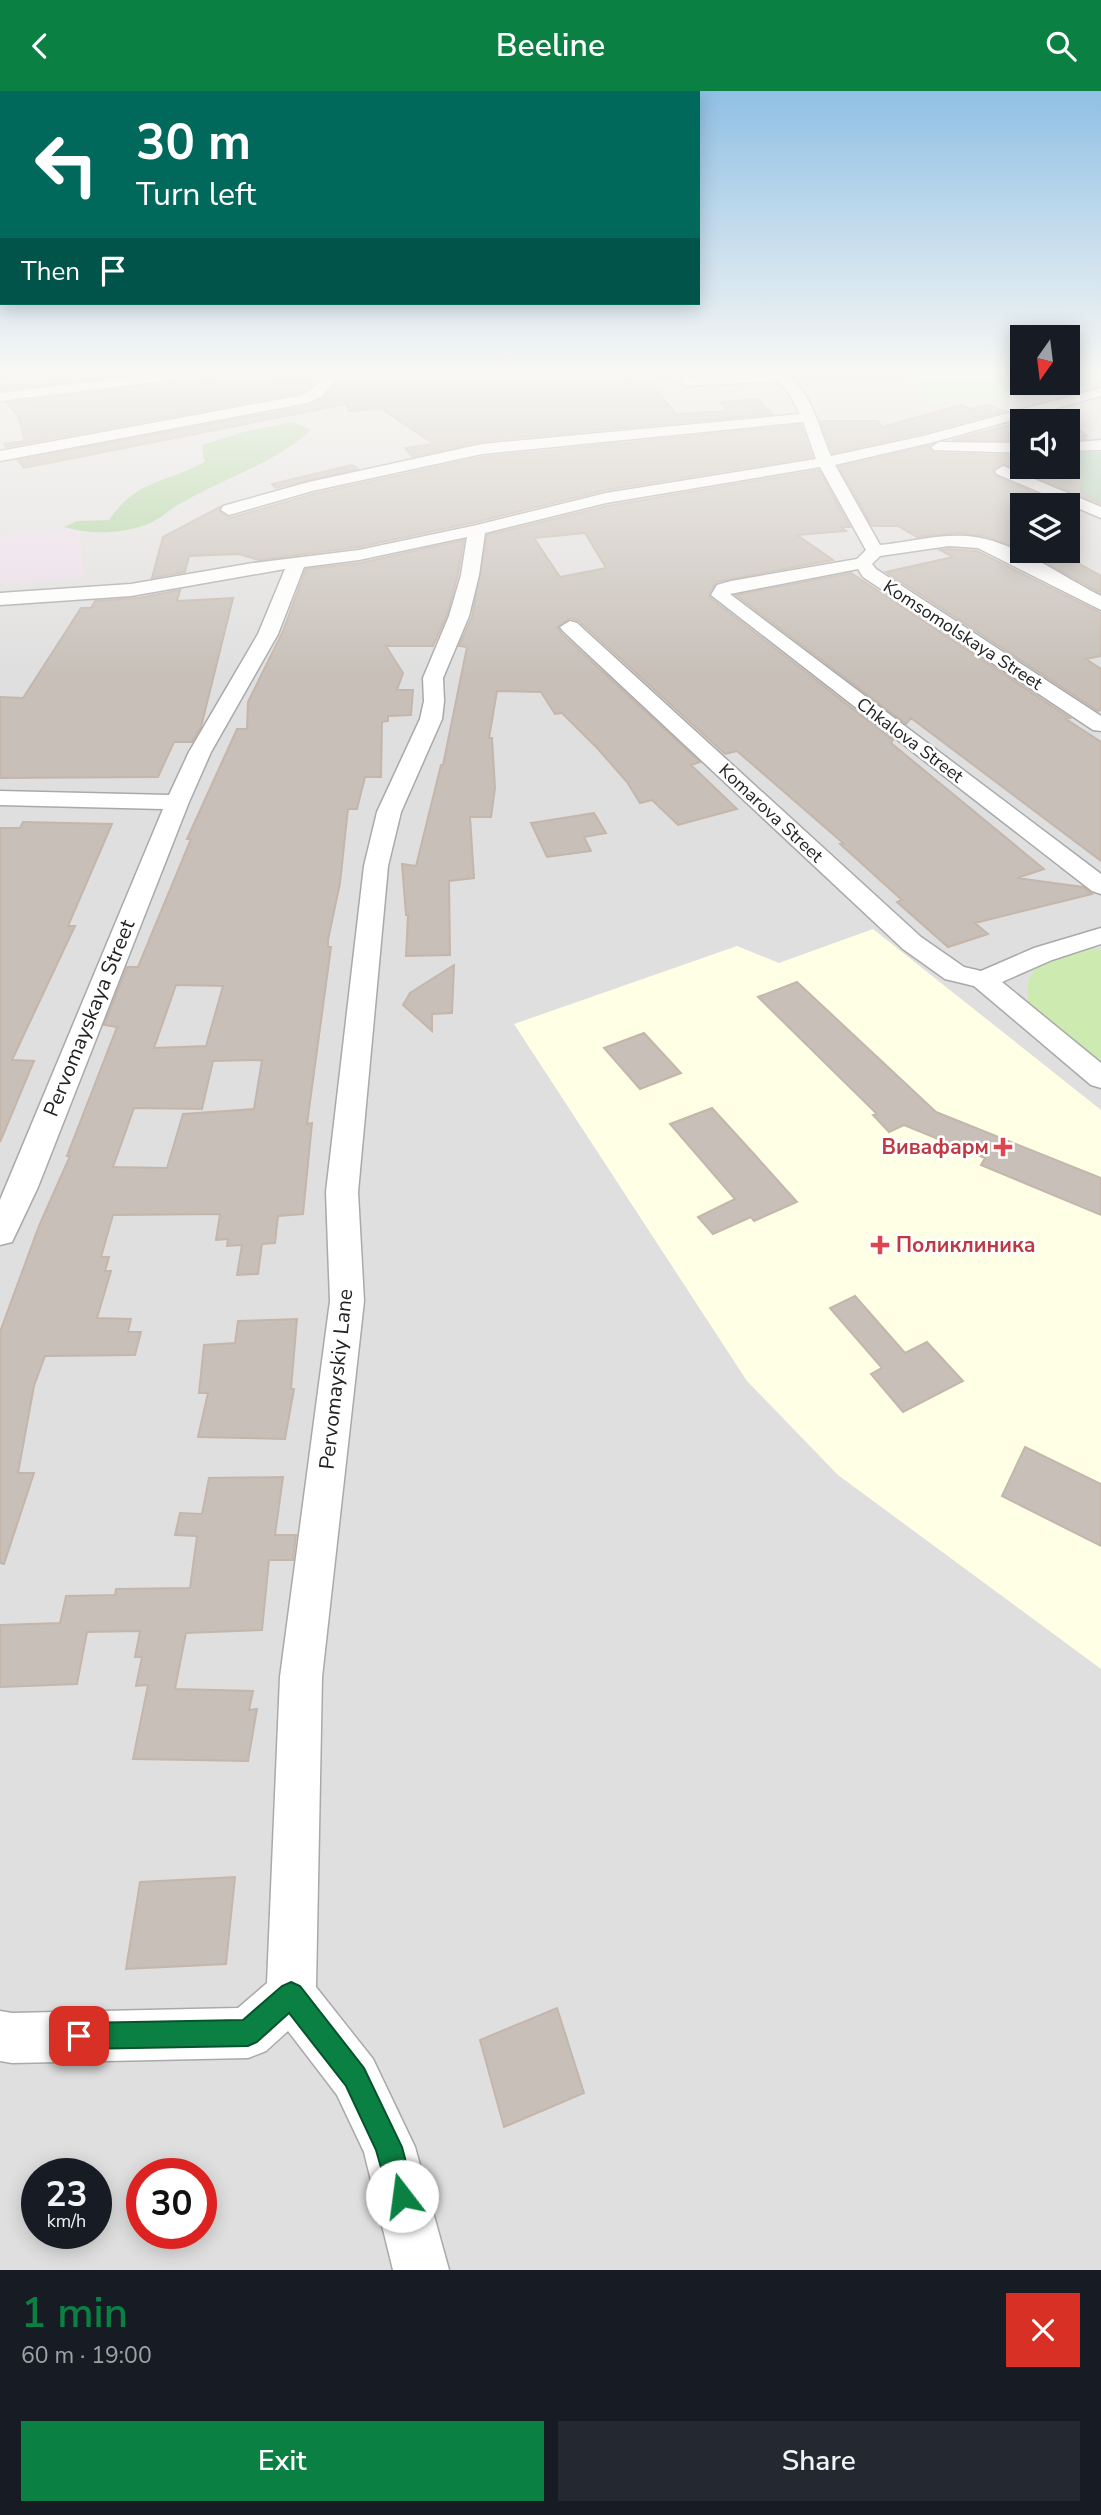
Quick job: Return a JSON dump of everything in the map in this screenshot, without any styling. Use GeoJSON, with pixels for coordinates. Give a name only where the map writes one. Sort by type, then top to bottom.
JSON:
{"type":"FeatureCollection","features":[{"type":"Feature","properties":{"kind":"street"},"geometry":{"type":"LineString","coordinates":[[229,510],[309,487],[370,474]]}},
{"type":"Feature","properties":{"kind":"street"},"geometry":{"type":"LineString","coordinates":[[0,599],[131,590],[253,568],[359,555],[477,530],[606,498],[754,474]]}},
{"type":"Feature","properties":{"kind":"street","name":"Komsomolskaya Street"},"geometry":{"type":"LineString","coordinates":[[830,474],[869,557],[869,573],[1101,725]]}},
{"type":"Feature","properties":{"kind":"street"},"geometry":{"type":"LineString","coordinates":[[1009,474],[1101,513]]}},
{"type":"Feature","properties":{"kind":"street","name":"Pervomayskiy Lane"},"geometry":{"type":"LineString","coordinates":[[291,1995],[301,1677],[347,1301],[342,1192],[376,866],[389,811],[431,719],[434,701],[433,678],[459,616],[470,575],[477,530]]}},
{"type":"Feature","properties":{"kind":"street"},"geometry":{"type":"LineString","coordinates":[[869,557],[962,540],[978,540],[993,545],[1101,604]]}},
{"type":"Feature","properties":{"kind":"street","name":"Chkalova Street"},"geometry":{"type":"LineString","coordinates":[[869,557],[737,585],[724,589],[720,595],[1101,886]]}},
{"type":"Feature","properties":{"kind":"street","name":"Pervomayskaya Street"},"geometry":{"type":"LineString","coordinates":[[0,1233],[22,1187],[177,802],[200,752],[268,634],[296,564]]}},
{"type":"Feature","properties":{"kind":"street","name":"Komarova Street"},"geometry":{"type":"LineString","coordinates":[[570,627],[912,943],[955,973],[983,980]]}},
{"type":"Feature","properties":{"kind":"street"},"geometry":{"type":"LineString","coordinates":[[0,798],[177,802]]}},
{"type":"Feature","properties":{"kind":"street"},"geometry":{"type":"LineString","coordinates":[[1101,936],[1043,954],[983,980],[1101,1078]]}},
{"type":"Feature","properties":{"kind":"street"},"geometry":{"type":"LineString","coordinates":[[0,2036],[12,2038],[248,2033],[291,1995],[355,2077],[389,2147],[421,2270]]}},
{"type":"Feature","properties":{"kind":"shaded area"},"geometry":{"type":"Polygon","coordinates":[[[0,474],[1010,474],[1010,479],[1080,479],[1080,474],[1101,474],[1101,2270],[0,2270],[0,474]]]}},
{"type":"Feature","properties":{"kind":"shaded area"},"geometry":{"type":"Polygon","coordinates":[[[1080,474],[1101,474],[1101,504],[1082,495],[1074,479],[1080,479],[1080,474]]]}},
{"type":"Feature","properties":{"kind":"shaded area"},"geometry":{"type":"Polygon","coordinates":[[[80,528],[83,577],[0,583],[0,534],[80,528]]]}},
{"type":"Feature","properties":{"kind":"shaded area","name":"Поликлиника"},"geometry":{"type":"Polygon","coordinates":[[[873,929],[1101,1110],[1101,1669],[838,1475],[747,1381],[514,1024],[737,946],[779,963],[873,929]]]}},
{"type":"Feature","properties":{"kind":"green space"},"geometry":{"type":"Polygon","coordinates":[[[178,474],[240,474],[201,492],[153,522],[138,527],[106,532],[64,527],[77,521],[109,520],[131,496],[153,483],[178,474]]]}},
{"type":"Feature","properties":{"kind":"green space"},"geometry":{"type":"Polygon","coordinates":[[[1080,948],[1101,949],[1101,1065],[1028,1001],[1028,981],[1036,966],[1080,948]]]}},
{"type":"Feature","properties":{"kind":"building"},"geometry":{"type":"Polygon","coordinates":[[[315,474],[338,474],[276,488],[272,484],[315,474]]]}},
{"type":"Feature","properties":{"kind":"building"},"geometry":{"type":"Polygon","coordinates":[[[406,474],[708,474],[606,490],[359,547],[259,560],[239,554],[189,556],[185,572],[152,578],[163,537],[220,507],[220,512],[230,518],[313,494],[406,474]]]}},
{"type":"Feature","properties":{"kind":"building"},"geometry":{"type":"Polygon","coordinates":[[[797,474],[821,474],[850,527],[841,527],[846,531],[797,535],[833,560],[716,582],[709,597],[893,740],[891,743],[1044,869],[1017,878],[1083,887],[1092,894],[975,923],[988,934],[948,947],[897,902],[902,900],[840,844],[843,843],[737,751],[725,754],[579,621],[571,618],[557,627],[561,633],[700,762],[691,765],[737,809],[678,825],[652,800],[640,803],[627,782],[598,749],[562,713],[555,714],[541,692],[497,691],[489,738],[492,738],[495,788],[491,817],[470,817],[474,878],[449,881],[450,955],[406,956],[408,915],[402,864],[416,866],[443,765],[467,647],[459,646],[472,617],[487,535],[607,506],[797,474]],[[585,533],[534,538],[560,577],[606,568],[585,533]]]}},
{"type":"Feature","properties":{"kind":"building"},"geometry":{"type":"Polygon","coordinates":[[[843,474],[994,474],[1035,493],[1010,493],[1010,546],[984,536],[956,533],[917,537],[898,526],[872,526],[843,474]]]}},
{"type":"Feature","properties":{"kind":"building"},"geometry":{"type":"Polygon","coordinates":[[[1039,479],[1078,479],[1081,491],[1101,504],[1080,496],[1080,493],[1039,479]]]}},
{"type":"Feature","properties":{"kind":"building"},"geometry":{"type":"Polygon","coordinates":[[[464,540],[447,615],[433,646],[386,646],[403,673],[397,690],[413,690],[411,715],[388,716],[388,721],[382,722],[381,777],[365,777],[357,809],[348,809],[340,883],[328,940],[328,947],[331,947],[307,1124],[312,1123],[303,1214],[278,1216],[275,1243],[262,1244],[258,1274],[237,1275],[242,1245],[227,1246],[228,1239],[216,1240],[220,1214],[113,1215],[101,1257],[109,1257],[105,1271],[111,1271],[97,1318],[131,1319],[128,1332],[141,1332],[135,1355],[45,1356],[34,1386],[18,1473],[34,1473],[4,1564],[0,1563],[0,1332],[39,1226],[70,1156],[67,1156],[117,1027],[104,1025],[127,967],[138,967],[191,839],[187,839],[237,729],[247,729],[248,702],[283,631],[306,569],[360,563],[464,540]],[[176,985],[154,1048],[206,1046],[223,986],[176,985]],[[262,1060],[213,1061],[202,1109],[134,1108],[113,1167],[167,1168],[183,1114],[254,1109],[262,1060]]]}},
{"type":"Feature","properties":{"kind":"building"},"geometry":{"type":"Polygon","coordinates":[[[940,550],[977,551],[1101,613],[1101,656],[1086,659],[1101,669],[1101,710],[1098,711],[886,572],[953,557],[940,550]]]}},
{"type":"Feature","properties":{"kind":"building"},"geometry":{"type":"Polygon","coordinates":[[[1047,563],[1078,563],[1101,576],[1101,593],[1047,563]]]}},
{"type":"Feature","properties":{"kind":"building"},"geometry":{"type":"Polygon","coordinates":[[[851,573],[1070,718],[1066,719],[1101,742],[1101,861],[911,718],[906,724],[736,595],[851,573]]]}},
{"type":"Feature","properties":{"kind":"building"},"geometry":{"type":"Polygon","coordinates":[[[180,590],[177,601],[233,598],[201,727],[192,742],[174,742],[158,777],[0,778],[0,697],[23,698],[81,608],[91,608],[95,601],[138,598],[180,590]]]}},
{"type":"Feature","properties":{"kind":"building"},"geometry":{"type":"Polygon","coordinates":[[[594,813],[606,833],[584,837],[591,851],[547,857],[531,823],[594,813]]]}},
{"type":"Feature","properties":{"kind":"building"},"geometry":{"type":"Polygon","coordinates":[[[23,822],[112,824],[68,926],[75,926],[12,1060],[34,1061],[0,1142],[0,828],[20,828],[23,822]]]}},
{"type":"Feature","properties":{"kind":"building"},"geometry":{"type":"Polygon","coordinates":[[[454,965],[452,1013],[432,1014],[432,1031],[403,1005],[410,993],[454,965]]]}},
{"type":"Feature","properties":{"kind":"building"},"geometry":{"type":"Polygon","coordinates":[[[797,982],[936,1112],[1101,1178],[1101,1215],[981,1165],[985,1158],[904,1125],[889,1132],[873,1115],[877,1114],[758,997],[797,982]]]}},
{"type":"Feature","properties":{"kind":"building"},"geometry":{"type":"Polygon","coordinates":[[[644,1033],[681,1073],[640,1089],[604,1048],[644,1033]]]}},
{"type":"Feature","properties":{"kind":"building"},"geometry":{"type":"Polygon","coordinates":[[[712,1108],[797,1202],[754,1221],[751,1217],[713,1234],[698,1217],[735,1199],[670,1124],[712,1108]]]}},
{"type":"Feature","properties":{"kind":"building"},"geometry":{"type":"Polygon","coordinates":[[[855,1296],[905,1353],[927,1342],[963,1381],[903,1412],[871,1374],[882,1368],[830,1308],[855,1296]]]}},
{"type":"Feature","properties":{"kind":"building"},"geometry":{"type":"Polygon","coordinates":[[[297,1319],[291,1389],[294,1389],[285,1439],[198,1437],[208,1393],[199,1393],[204,1345],[235,1343],[238,1321],[297,1319]]]}},
{"type":"Feature","properties":{"kind":"building"},"geometry":{"type":"Polygon","coordinates":[[[1025,1447],[1101,1484],[1101,1546],[1002,1496],[1025,1447]]]}},
{"type":"Feature","properties":{"kind":"building"},"geometry":{"type":"Polygon","coordinates":[[[283,1477],[275,1535],[296,1535],[293,1560],[269,1560],[262,1630],[186,1633],[175,1689],[253,1691],[249,1710],[257,1709],[248,1761],[133,1759],[148,1685],[136,1686],[142,1657],[135,1657],[140,1631],[87,1632],[77,1684],[0,1687],[0,1625],[60,1623],[66,1596],[115,1595],[116,1589],[190,1588],[197,1536],[175,1535],[180,1513],[202,1514],[209,1478],[283,1477]]]}},
{"type":"Feature","properties":{"kind":"building"},"geometry":{"type":"Polygon","coordinates":[[[235,1877],[226,1964],[126,1969],[140,1882],[235,1877]]]}},
{"type":"Feature","properties":{"kind":"building"},"geometry":{"type":"Polygon","coordinates":[[[557,2008],[584,2093],[504,2127],[480,2040],[557,2008]]]}},
{"type":"Feature","properties":{"kind":"place","name":"Вивафарм"},"geometry":{"type":"Point","coordinates":[1003,1147]}},
{"type":"Feature","properties":{"kind":"place","name":"Поликлиника"},"geometry":{"type":"Point","coordinates":[880,1245]}},
{"type":"Feature","properties":{"kind":"route"},"geometry":{"type":"LineString","coordinates":[[79,2036],[248,2033],[291,1995],[355,2077],[389,2147],[402,2196]]}}]}
